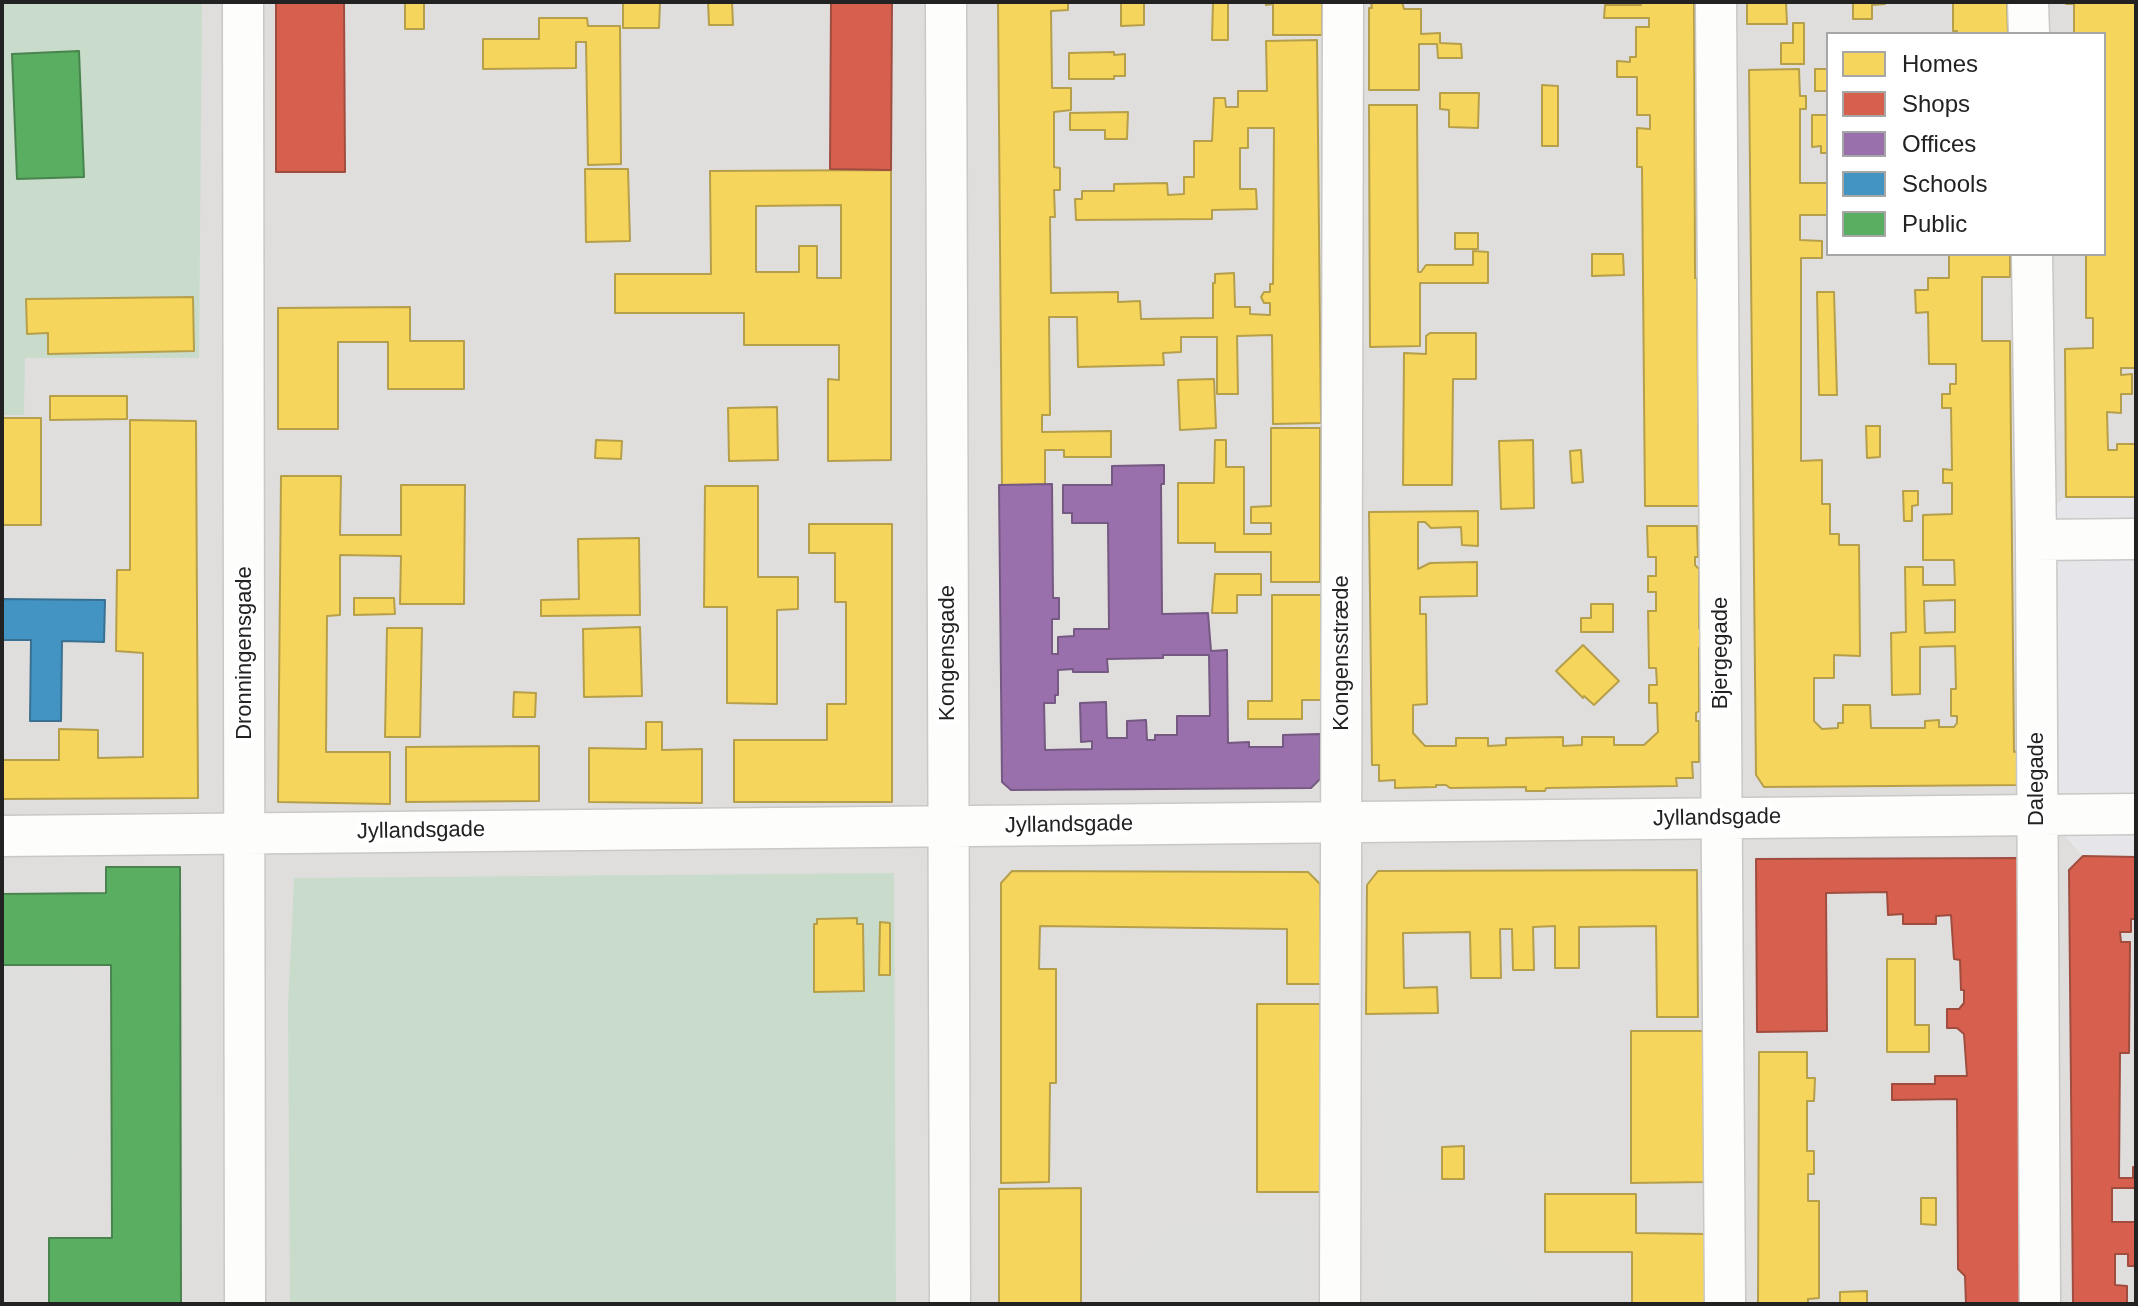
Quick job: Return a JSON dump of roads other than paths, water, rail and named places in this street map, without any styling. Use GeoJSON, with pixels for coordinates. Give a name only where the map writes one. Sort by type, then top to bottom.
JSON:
{"type":"FeatureCollection","features":[{"type":"Feature","properties":{"kind":"street","name":"Dronningensgade"},"geometry":{"type":"LineString","coordinates":[[243,2],[245,1304]]}},
{"type":"Feature","properties":{"kind":"street","name":"Kongensgade"},"geometry":{"type":"LineString","coordinates":[[946,2],[950,1304]]}},
{"type":"Feature","properties":{"kind":"street","name":"Kongensstræde"},"geometry":{"type":"LineString","coordinates":[[1340,1304],[1343,2]]}},
{"type":"Feature","properties":{"kind":"street","name":"Bjergegade"},"geometry":{"type":"LineString","coordinates":[[1716,2],[1725,1304]]}},
{"type":"Feature","properties":{"kind":"street"},"geometry":{"type":"LineString","coordinates":[[2028,2],[2029,32]]}},
{"type":"Feature","properties":{"kind":"street","name":"Dalegade"},"geometry":{"type":"LineString","coordinates":[[2032,256],[2040,1304]]}},
{"type":"Feature","properties":{"kind":"street"},"geometry":{"type":"LineString","coordinates":[[2036,540],[2136,539]]}},
{"type":"Feature","properties":{"kind":"street","name":"Jyllandsgade"},"geometry":{"type":"LineString","coordinates":[[2,836],[2136,814]]}}]}
